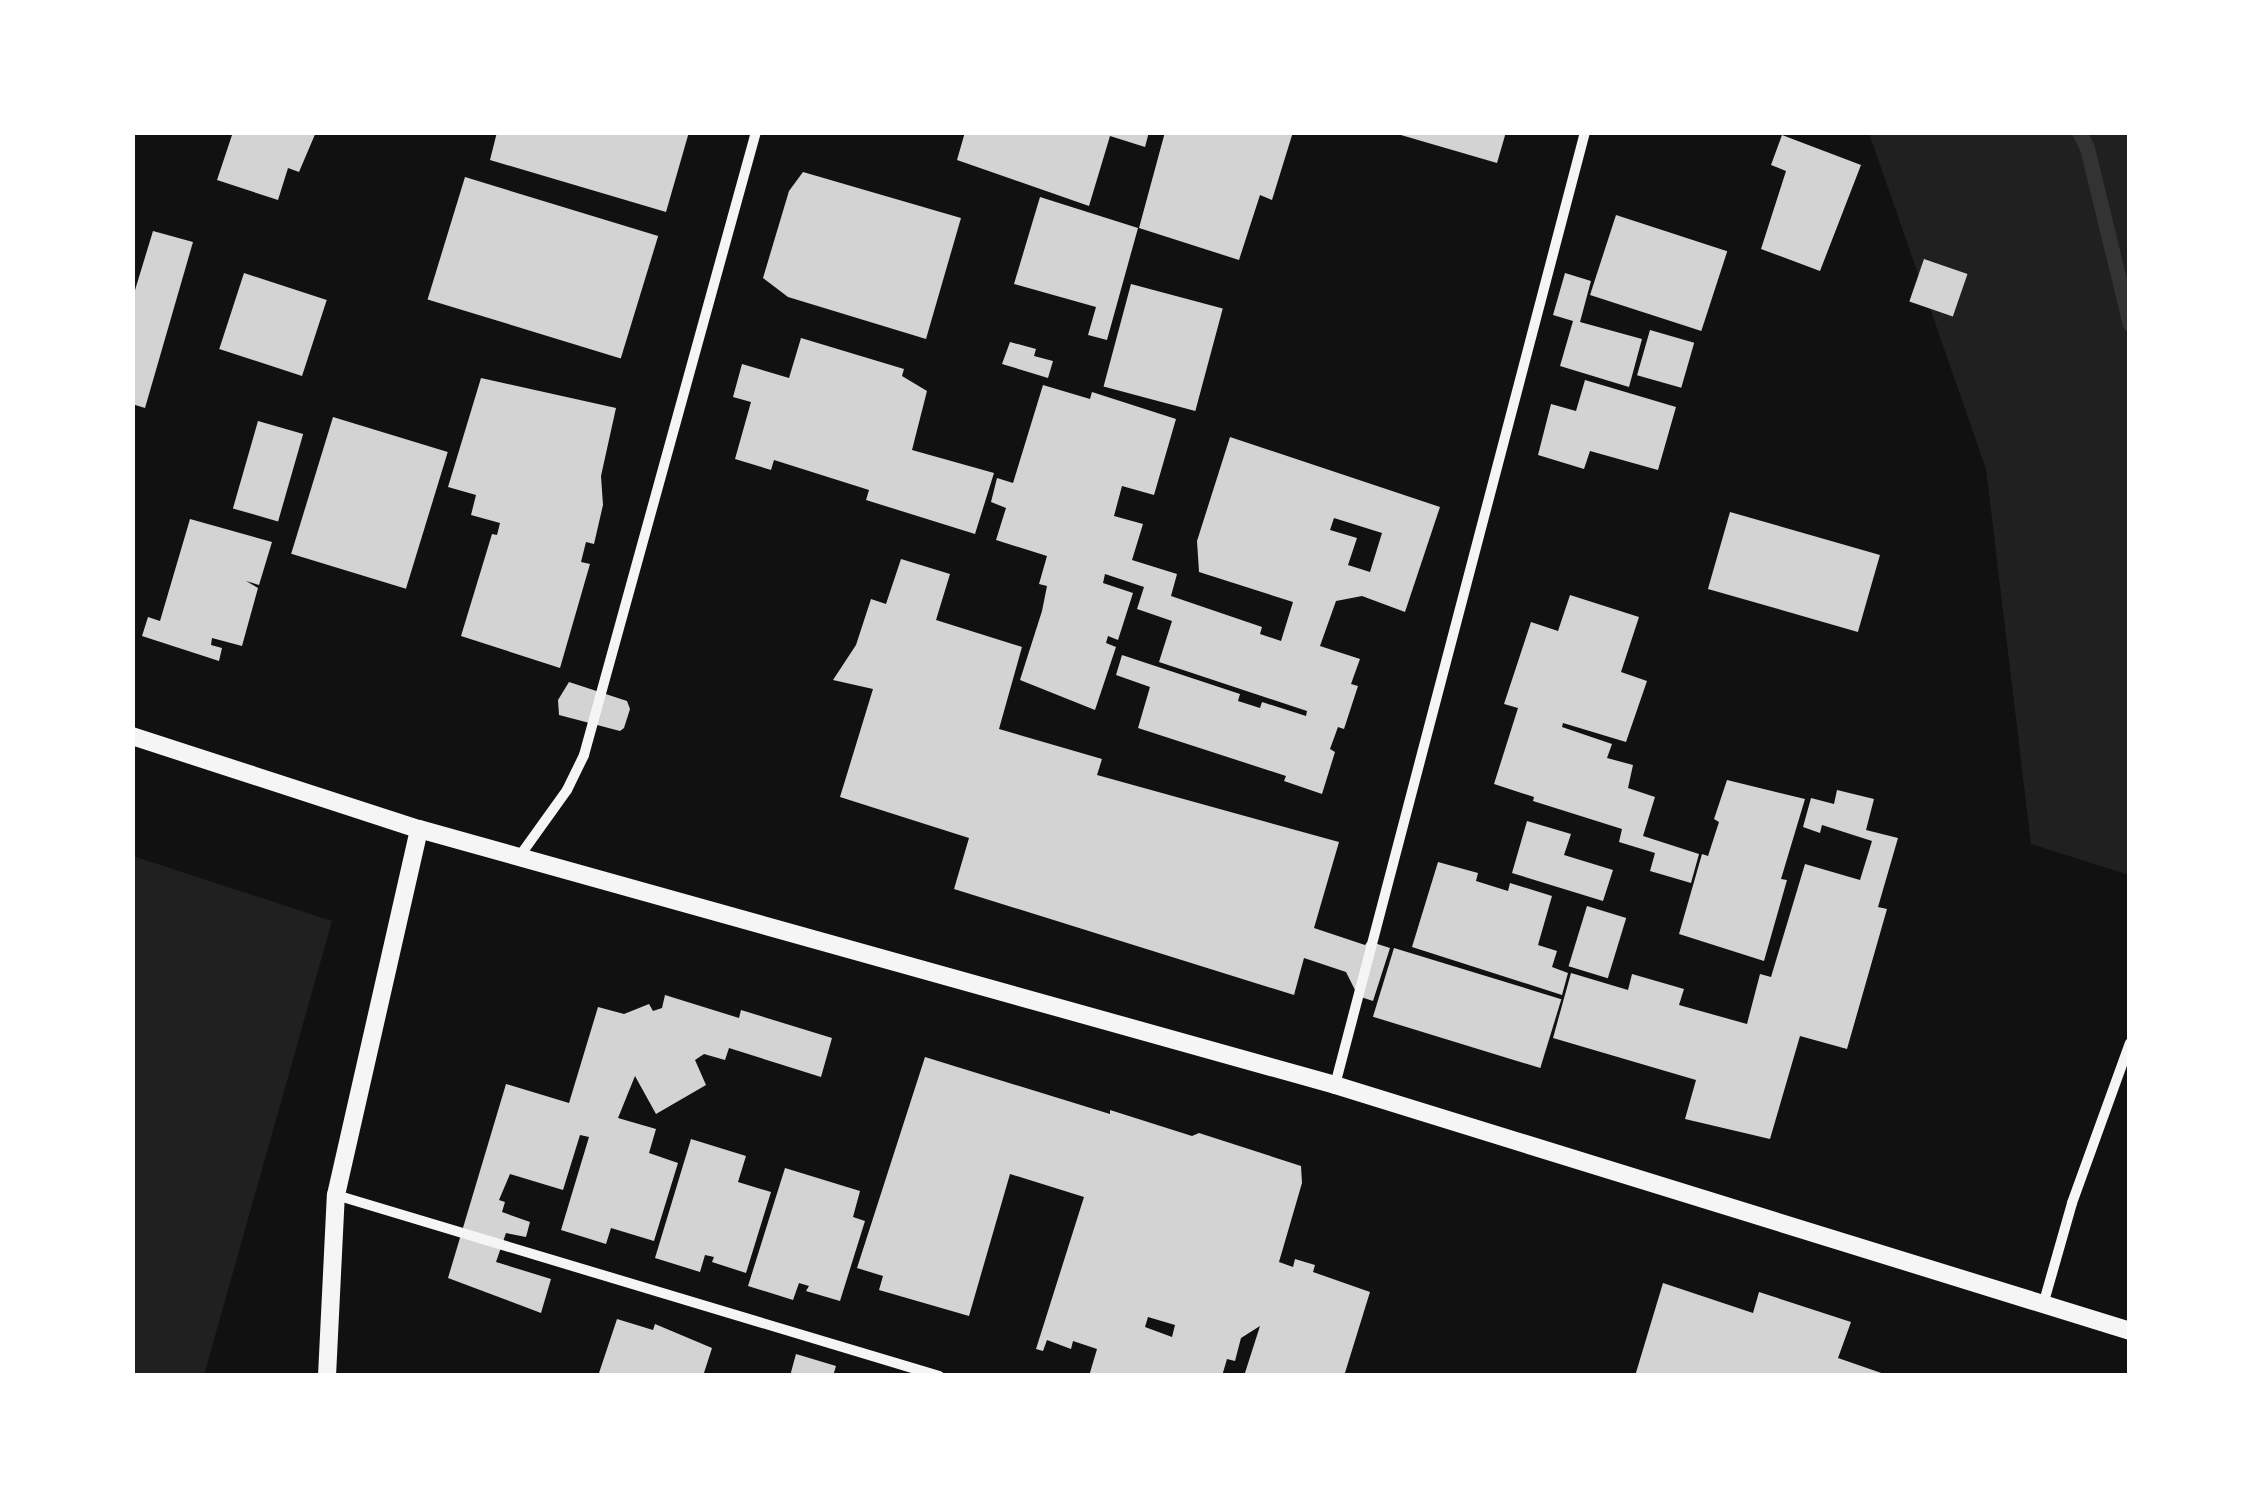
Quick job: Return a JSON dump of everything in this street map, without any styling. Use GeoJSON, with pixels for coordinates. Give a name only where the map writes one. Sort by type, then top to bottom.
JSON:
{"type":"FeatureCollection","features":[{"type":"Feature","properties":{"kind":"street"},"geometry":{"type":"LineString","coordinates":[[519,858],[567,790],[584,755],[756,132]]}},
{"type":"Feature","properties":{"kind":"street"},"geometry":{"type":"LineString","coordinates":[[1334,1085],[1585,132]]}},
{"type":"Feature","properties":{"kind":"street"},"geometry":{"type":"LineString","coordinates":[[132,736],[419,830],[1334,1085],[2130,1331]]}},
{"type":"Feature","properties":{"kind":"street"},"geometry":{"type":"LineString","coordinates":[[327,1376],[336,1196],[419,830]]}},
{"type":"Feature","properties":{"kind":"street"},"geometry":{"type":"LineString","coordinates":[[2043,1305],[2072,1203],[2130,1043]]}},
{"type":"Feature","properties":{"kind":"street"},"geometry":{"type":"LineString","coordinates":[[336,1196],[939,1376]]}},
{"type":"Feature","properties":{"kind":"shaded area"},"geometry":{"type":"Polygon","coordinates":[[[1869,133],[2129,133],[2129,875],[2031,844],[1986,469],[1869,133]]]}},
{"type":"Feature","properties":{"kind":"shaded area"},"geometry":{"type":"Polygon","coordinates":[[[133,856],[332,921],[204,1375],[133,1375],[133,856]]]}},
{"type":"Feature","properties":{"kind":"building"},"geometry":{"type":"Polygon","coordinates":[[[233,132],[316,132],[299,172],[288,168],[278,200],[217,180],[233,132]]]}},
{"type":"Feature","properties":{"kind":"building"},"geometry":{"type":"Polygon","coordinates":[[[497,132],[689,132],[666,212],[490,160],[497,132]]]}},
{"type":"Feature","properties":{"kind":"building"},"geometry":{"type":"Polygon","coordinates":[[[965,132],[1149,132],[1145,147],[1110,136],[1089,206],[957,160],[965,132]]]}},
{"type":"Feature","properties":{"kind":"building"},"geometry":{"type":"Polygon","coordinates":[[[1165,132],[1293,132],[1272,200],[1260,195],[1239,260],[1139,228],[1165,132]]]}},
{"type":"Feature","properties":{"kind":"building"},"geometry":{"type":"Polygon","coordinates":[[[1394,132],[1506,132],[1497,163],[1394,133],[1394,132]]]}},
{"type":"Feature","properties":{"kind":"building"},"geometry":{"type":"Polygon","coordinates":[[[1782,135],[1861,165],[1820,271],[1761,249],[1786,171],[1771,165],[1782,135]]]}},
{"type":"Feature","properties":{"kind":"building"},"geometry":{"type":"Polygon","coordinates":[[[803,172],[961,218],[926,339],[788,297],[763,278],[789,191],[803,172]]]}},
{"type":"Feature","properties":{"kind":"building"},"geometry":{"type":"Polygon","coordinates":[[[465,177],[658,236],[621,358],[428,299],[465,177]]]}},
{"type":"Feature","properties":{"kind":"building"},"geometry":{"type":"Polygon","coordinates":[[[1040,197],[1138,228],[1107,340],[1088,335],[1096,307],[1014,284],[1040,197]]]}},
{"type":"Feature","properties":{"kind":"building"},"geometry":{"type":"Polygon","coordinates":[[[1616,215],[1727,251],[1701,331],[1590,295],[1616,215]]]}},
{"type":"Feature","properties":{"kind":"building"},"geometry":{"type":"Polygon","coordinates":[[[153,231],[193,242],[145,408],[132,404],[132,300],[153,231]]]}},
{"type":"Feature","properties":{"kind":"building"},"geometry":{"type":"Polygon","coordinates":[[[1924,259],[1967,274],[1953,317],[1909,302],[1924,259]]]}},
{"type":"Feature","properties":{"kind":"building"},"geometry":{"type":"Polygon","coordinates":[[[244,273],[327,300],[302,376],[219,349],[244,273]]]}},
{"type":"Feature","properties":{"kind":"building"},"geometry":{"type":"Polygon","coordinates":[[[1565,273],[1591,281],[1580,322],[1642,339],[1629,387],[1560,366],[1573,321],[1553,315],[1565,273]]]}},
{"type":"Feature","properties":{"kind":"building"},"geometry":{"type":"Polygon","coordinates":[[[1131,284],[1223,309],[1195,411],[1104,386],[1131,284]]]}},
{"type":"Feature","properties":{"kind":"building"},"geometry":{"type":"Polygon","coordinates":[[[1650,330],[1694,343],[1681,388],[1637,375],[1650,330]]]}},
{"type":"Feature","properties":{"kind":"building"},"geometry":{"type":"Polygon","coordinates":[[[801,338],[904,369],[902,376],[927,391],[912,450],[994,473],[975,534],[866,500],[869,490],[774,460],[771,470],[735,459],[751,402],[733,397],[742,364],[789,378],[801,338]]]}},
{"type":"Feature","properties":{"kind":"building"},"geometry":{"type":"Polygon","coordinates":[[[1010,342],[1036,349],[1034,356],[1053,361],[1048,378],[1002,364],[1010,342]]]}},
{"type":"Feature","properties":{"kind":"building"},"geometry":{"type":"Polygon","coordinates":[[[481,378],[616,408],[601,476],[603,505],[594,544],[586,542],[581,562],[590,564],[560,668],[461,636],[492,534],[497,535],[500,523],[471,515],[476,495],[448,487],[481,378]]]}},
{"type":"Feature","properties":{"kind":"building"},"geometry":{"type":"Polygon","coordinates":[[[1585,380],[1676,407],[1658,470],[1590,451],[1584,469],[1538,455],[1551,404],[1576,411],[1585,380]]]}},
{"type":"Feature","properties":{"kind":"building"},"geometry":{"type":"Polygon","coordinates":[[[1043,385],[1090,399],[1092,392],[1176,419],[1154,495],[1122,486],[1114,516],[1143,524],[1132,560],[1177,574],[1171,596],[1262,627],[1260,634],[1281,641],[1293,602],[1199,572],[1197,541],[1230,437],[1440,507],[1405,612],[1362,596],[1336,601],[1320,646],[1360,659],[1351,684],[1358,686],[1344,729],[1338,727],[1330,749],[1335,752],[1322,794],[1284,781],[1286,776],[1138,728],[1150,687],[1116,675],[1122,655],[1240,694],[1238,701],[1260,708],[1262,702],[1306,716],[1307,711],[1159,662],[1172,621],[1137,609],[1144,587],[1105,574],[1103,583],[1133,593],[1118,640],[1108,636],[1106,643],[1116,647],[1095,710],[1020,680],[1042,611],[1047,586],[1039,584],[1047,556],[996,540],[1006,508],[991,502],[997,478],[1013,483],[1043,385]],[[1334,518],[1330,530],[1357,538],[1348,565],[1370,572],[1382,533],[1334,518]]]}},
{"type":"Feature","properties":{"kind":"building"},"geometry":{"type":"Polygon","coordinates":[[[333,417],[448,452],[406,589],[291,554],[333,417]]]}},
{"type":"Feature","properties":{"kind":"building"},"geometry":{"type":"Polygon","coordinates":[[[258,421],[303,434],[278,521],[233,508],[258,421]]]}},
{"type":"Feature","properties":{"kind":"building"},"geometry":{"type":"Polygon","coordinates":[[[1730,512],[1880,555],[1858,632],[1708,589],[1730,512]]]}},
{"type":"Feature","properties":{"kind":"building"},"geometry":{"type":"Polygon","coordinates":[[[190,519],[272,542],[259,585],[246,581],[258,588],[242,646],[212,638],[211,645],[222,648],[219,661],[142,636],[148,617],[160,621],[190,519]]]}},
{"type":"Feature","properties":{"kind":"building"},"geometry":{"type":"Polygon","coordinates":[[[901,559],[950,574],[936,620],[1022,647],[999,729],[1102,759],[1097,775],[1339,842],[1314,928],[1365,945],[1368,941],[1390,948],[1373,1001],[1358,996],[1346,972],[1304,958],[1294,995],[954,889],[969,838],[840,797],[873,689],[833,680],[856,645],[871,599],[886,604],[901,559]]]}},
{"type":"Feature","properties":{"kind":"building"},"geometry":{"type":"Polygon","coordinates":[[[1570,595],[1639,617],[1621,672],[1647,681],[1626,742],[1563,723],[1562,727],[1612,744],[1607,758],[1633,765],[1628,788],[1655,797],[1643,836],[1699,854],[1691,883],[1650,871],[1655,853],[1619,842],[1622,829],[1533,801],[1534,797],[1494,784],[1518,708],[1504,704],[1531,622],[1558,631],[1570,595]]]}},
{"type":"Feature","properties":{"kind":"building"},"geometry":{"type":"Polygon","coordinates":[[[569,682],[627,701],[630,709],[624,728],[620,731],[559,715],[558,700],[569,682]]]}},
{"type":"Feature","properties":{"kind":"building"},"geometry":{"type":"Polygon","coordinates":[[[1727,780],[1805,799],[1781,879],[1787,880],[1764,961],[1679,934],[1702,854],[1708,856],[1719,822],[1714,819],[1727,780]]]}},
{"type":"Feature","properties":{"kind":"building"},"geometry":{"type":"Polygon","coordinates":[[[1837,790],[1874,799],[1866,830],[1898,838],[1878,907],[1887,909],[1847,1049],[1800,1036],[1770,1139],[1685,1119],[1696,1080],[1553,1038],[1571,973],[1628,990],[1632,974],[1684,989],[1679,1005],[1747,1024],[1760,974],[1771,977],[1805,864],[1860,880],[1872,841],[1822,825],[1820,833],[1803,827],[1811,798],[1834,804],[1837,790]]]}},
{"type":"Feature","properties":{"kind":"building"},"geometry":{"type":"Polygon","coordinates":[[[1527,821],[1571,834],[1564,855],[1613,870],[1603,901],[1512,873],[1527,821]]]}},
{"type":"Feature","properties":{"kind":"building"},"geometry":{"type":"Polygon","coordinates":[[[1438,862],[1478,873],[1476,881],[1508,891],[1510,883],[1552,896],[1538,945],[1557,951],[1552,967],[1568,973],[1562,995],[1412,947],[1438,862]]]}},
{"type":"Feature","properties":{"kind":"building"},"geometry":{"type":"Polygon","coordinates":[[[1587,906],[1626,918],[1608,978],[1569,966],[1587,906]]]}},
{"type":"Feature","properties":{"kind":"building"},"geometry":{"type":"Polygon","coordinates":[[[1394,948],[1561,999],[1540,1068],[1373,1017],[1394,948]]]}},
{"type":"Feature","properties":{"kind":"building"},"geometry":{"type":"Polygon","coordinates":[[[665,995],[739,1018],[741,1010],[832,1038],[821,1077],[729,1048],[725,1060],[704,1054],[695,1060],[706,1085],[656,1114],[635,1076],[618,1118],[656,1129],[649,1153],[678,1163],[654,1241],[611,1228],[606,1244],[561,1230],[589,1137],[580,1135],[563,1190],[510,1174],[499,1200],[505,1202],[502,1212],[530,1222],[526,1237],[506,1233],[496,1262],[551,1279],[541,1313],[448,1278],[506,1084],[569,1103],[598,1007],[624,1014],[649,1004],[653,1011],[662,1008],[665,995]]]}},
{"type":"Feature","properties":{"kind":"building"},"geometry":{"type":"Polygon","coordinates":[[[925,1057],[1110,1114],[1110,1110],[1192,1136],[1199,1133],[1301,1166],[1302,1183],[1279,1262],[1293,1267],[1295,1259],[1315,1265],[1313,1272],[1370,1292],[1344,1376],[1244,1376],[1260,1326],[1241,1338],[1235,1361],[1227,1359],[1222,1376],[1089,1376],[1097,1349],[1073,1341],[1071,1349],[1047,1340],[1043,1351],[1036,1349],[1084,1197],[1010,1174],[969,1316],[879,1290],[883,1276],[857,1268],[925,1057]],[[1148,1317],[1145,1327],[1172,1337],[1175,1325],[1148,1317]]]}},
{"type":"Feature","properties":{"kind":"building"},"geometry":{"type":"Polygon","coordinates":[[[691,1139],[746,1156],[738,1182],[771,1192],[746,1273],[712,1262],[714,1257],[705,1255],[700,1272],[655,1258],[691,1139]]]}},
{"type":"Feature","properties":{"kind":"building"},"geometry":{"type":"Polygon","coordinates":[[[785,1168],[860,1191],[853,1217],[865,1221],[840,1301],[806,1291],[809,1286],[799,1283],[793,1300],[748,1286],[785,1168]]]}},
{"type":"Feature","properties":{"kind":"building"},"geometry":{"type":"Polygon","coordinates":[[[1663,1283],[1753,1313],[1759,1292],[1851,1322],[1838,1358],[1890,1376],[1635,1376],[1663,1283]]]}},
{"type":"Feature","properties":{"kind":"building"},"geometry":{"type":"Polygon","coordinates":[[[617,1319],[653,1330],[655,1324],[712,1348],[703,1376],[598,1376],[617,1319]]]}},
{"type":"Feature","properties":{"kind":"building"},"geometry":{"type":"Polygon","coordinates":[[[796,1354],[836,1366],[833,1376],[790,1376],[796,1354]]]}},
{"type":"Feature","properties":{"kind":"waterway"},"geometry":{"type":"LineString","coordinates":[[2079,132],[2087,148],[2130,324]]}}]}
